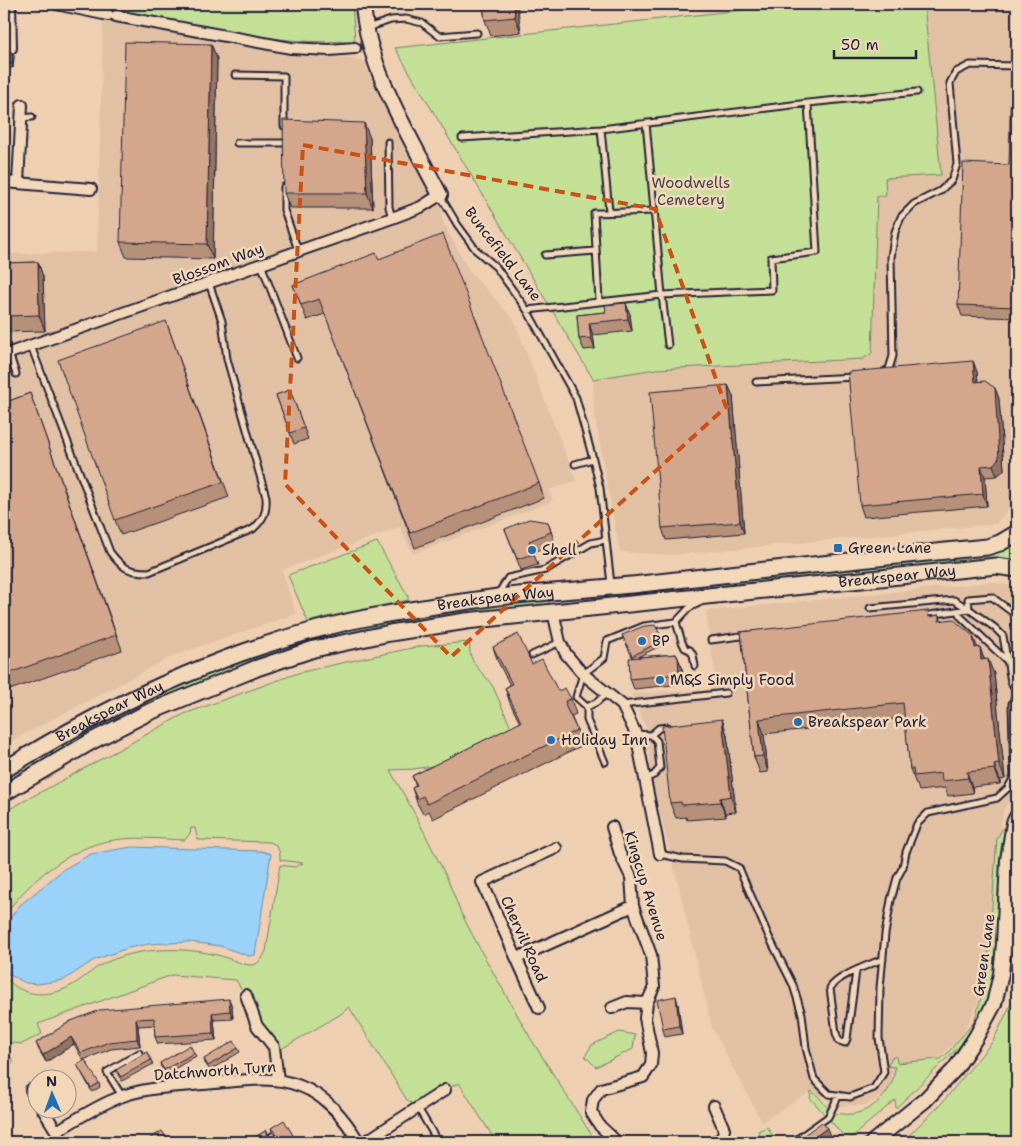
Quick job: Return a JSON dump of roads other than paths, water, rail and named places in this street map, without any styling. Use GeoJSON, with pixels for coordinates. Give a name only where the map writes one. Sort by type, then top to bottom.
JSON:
{"type":"FeatureCollection","features":[{"type":"Feature","properties":{"kind":"main road","name":"Breakspear Way"},"geometry":{"type":"LineString","coordinates":[[4,770],[75,728],[138,696],[247,652],[308,632],[379,616],[495,598],[988,547],[1000,543],[1017,533]]}},
{"type":"Feature","properties":{"kind":"main road","name":"Breakspear Way"},"geometry":{"type":"LineString","coordinates":[[4,794],[92,741],[147,713],[257,668],[314,649],[425,626],[996,566],[1017,569]]}},
{"type":"Feature","properties":{"kind":"street"},"geometry":{"type":"LineString","coordinates":[[10,4],[11,48]]}},
{"type":"Feature","properties":{"kind":"street"},"geometry":{"type":"LineString","coordinates":[[56,4],[291,48],[330,50],[355,48]]}},
{"type":"Feature","properties":{"kind":"street","name":"Buncefield Lane"},"geometry":{"type":"LineString","coordinates":[[363,4],[373,54],[386,88],[440,195]]}},
{"type":"Feature","properties":{"kind":"street"},"geometry":{"type":"LineString","coordinates":[[18,183],[22,105]]}},
{"type":"Feature","properties":{"kind":"street"},"geometry":{"type":"LineString","coordinates":[[4,182],[91,190]]}},
{"type":"Feature","properties":{"kind":"street","name":"Blossom Way"},"geometry":{"type":"LineString","coordinates":[[6,354],[392,218],[421,207],[440,195]]}},
{"type":"Feature","properties":{"kind":"street"},"geometry":{"type":"LineString","coordinates":[[553,612],[560,642],[566,654],[583,674],[622,705],[636,734],[660,854]]}},
{"type":"Feature","properties":{"kind":"street","name":"Green Lane"},"geometry":{"type":"LineString","coordinates":[[873,1142],[925,1100],[956,1069],[994,1004],[1001,974],[1004,944],[1008,860],[1014,823],[1017,817]]}},
{"type":"Feature","properties":{"kind":"street","name":"Kingcup Avenue"},"geometry":{"type":"LineString","coordinates":[[612,827],[620,854],[631,877],[633,906],[651,955],[654,987],[647,1003],[645,1018],[652,1053],[651,1065],[644,1077],[601,1089],[593,1100],[591,1112],[600,1126],[617,1142]]}},
{"type":"Feature","properties":{"kind":"street","name":"Chervil Road"},"geometry":{"type":"LineString","coordinates":[[539,1008],[482,882],[556,848]]}},
{"type":"Feature","properties":{"kind":"street"},"geometry":{"type":"LineString","coordinates":[[517,958],[633,906]]}},
{"type":"Feature","properties":{"kind":"street"},"geometry":{"type":"LineString","coordinates":[[246,995],[257,1026],[274,1047],[278,1080]]}},
{"type":"Feature","properties":{"kind":"street"},"geometry":{"type":"LineString","coordinates":[[612,1008],[628,1002],[647,1003]]}},
{"type":"Feature","properties":{"kind":"street","name":"Datchworth Turn"},"geometry":{"type":"LineString","coordinates":[[56,1131],[122,1096],[153,1089],[248,1080],[278,1080],[301,1086],[324,1099],[344,1118],[360,1142]]}},
{"type":"Feature","properties":{"kind":"street"},"geometry":{"type":"LineString","coordinates":[[364,1142],[446,1090]]}},
{"type":"Feature","properties":{"kind":"street"},"geometry":{"type":"LineString","coordinates":[[714,1106],[724,1129],[720,1141]]}},
{"type":"Feature","properties":{"kind":"street"},"geometry":{"type":"LineString","coordinates":[[48,1118],[64,1142]]}},
{"type":"Feature","properties":{"kind":"lane"},"geometry":{"type":"LineString","coordinates":[[367,28],[391,20],[406,19],[422,23],[439,36],[477,33]]}},
{"type":"Feature","properties":{"kind":"lane"},"geometry":{"type":"LineString","coordinates":[[877,375],[889,369],[893,356],[891,257],[895,232],[901,216],[914,204],[940,191],[952,180],[957,164],[950,83],[956,72],[970,66],[1017,66]]}},
{"type":"Feature","properties":{"kind":"lane"},"geometry":{"type":"LineString","coordinates":[[235,75],[284,76],[284,153]]}},
{"type":"Feature","properties":{"kind":"lane"},"geometry":{"type":"LineString","coordinates":[[462,138],[601,129],[808,103],[917,92]]}},
{"type":"Feature","properties":{"kind":"lane"},"geometry":{"type":"LineString","coordinates":[[527,310],[662,295],[772,290],[771,258],[817,252],[808,103]]}},
{"type":"Feature","properties":{"kind":"lane"},"geometry":{"type":"LineString","coordinates":[[21,118],[32,117]]}},
{"type":"Feature","properties":{"kind":"lane"},"geometry":{"type":"LineString","coordinates":[[646,123],[668,345]]}},
{"type":"Feature","properties":{"kind":"lane"},"geometry":{"type":"LineString","coordinates":[[601,129],[609,212]]}},
{"type":"Feature","properties":{"kind":"lane"},"geometry":{"type":"LineString","coordinates":[[388,142],[389,207],[392,218]]}},
{"type":"Feature","properties":{"kind":"lane"},"geometry":{"type":"LineString","coordinates":[[237,143],[284,143]]}},
{"type":"Feature","properties":{"kind":"lane"},"geometry":{"type":"LineString","coordinates":[[284,181],[284,210],[298,250]]}},
{"type":"Feature","properties":{"kind":"lane","name":"Buncefield Lane"},"geometry":{"type":"LineString","coordinates":[[440,195],[456,224],[476,250],[496,267],[527,310],[576,398],[594,459],[603,508],[611,587]]}},
{"type":"Feature","properties":{"kind":"lane"},"geometry":{"type":"LineString","coordinates":[[599,301],[594,213],[654,211]]}},
{"type":"Feature","properties":{"kind":"lane"},"geometry":{"type":"LineString","coordinates":[[545,255],[595,251]]}},
{"type":"Feature","properties":{"kind":"lane"},"geometry":{"type":"LineString","coordinates":[[261,264],[298,358]]}},
{"type":"Feature","properties":{"kind":"lane"},"geometry":{"type":"LineString","coordinates":[[31,345],[110,552],[119,564],[133,572],[149,572],[253,529],[263,521],[267,509],[266,497],[227,359],[222,321],[209,283]]}},
{"type":"Feature","properties":{"kind":"lane"},"geometry":{"type":"LineString","coordinates":[[6,354],[16,374]]}},
{"type":"Feature","properties":{"kind":"lane"},"geometry":{"type":"LineString","coordinates":[[756,382],[858,377]]}},
{"type":"Feature","properties":{"kind":"lane"},"geometry":{"type":"LineString","coordinates":[[574,464],[594,459]]}},
{"type":"Feature","properties":{"kind":"lane"},"geometry":{"type":"LineString","coordinates":[[495,598],[508,578],[545,570],[591,543],[605,540]]}},
{"type":"Feature","properties":{"kind":"lane"},"geometry":{"type":"LineString","coordinates":[[605,762],[587,720],[587,707],[576,697],[583,674],[604,658],[607,641],[644,626],[676,622],[689,608],[712,595]]}},
{"type":"Feature","properties":{"kind":"lane"},"geometry":{"type":"LineString","coordinates":[[969,609],[968,599],[992,597],[1017,616]]}},
{"type":"Feature","properties":{"kind":"lane"},"geometry":{"type":"LineString","coordinates":[[660,854],[683,859],[725,861],[739,868],[769,937],[793,985],[802,1014],[806,1048],[814,1079],[830,1094],[850,1096],[874,1088],[884,1072],[879,1038],[880,988],[885,934],[890,900],[897,878],[903,867],[906,852],[917,824],[928,812],[997,798],[1008,788],[1014,776],[1012,704],[1017,692],[1011,682],[1003,636],[995,628],[954,600],[870,608]]}},
{"type":"Feature","properties":{"kind":"lane"},"geometry":{"type":"LineString","coordinates":[[914,617],[969,609]]}},
{"type":"Feature","properties":{"kind":"lane"},"geometry":{"type":"LineString","coordinates":[[958,611],[960,616],[1006,660]]}},
{"type":"Feature","properties":{"kind":"lane"},"geometry":{"type":"LineString","coordinates":[[676,622],[685,648],[690,650],[693,655],[695,666]]}},
{"type":"Feature","properties":{"kind":"lane"},"geometry":{"type":"LineString","coordinates":[[711,640],[756,634]]}},
{"type":"Feature","properties":{"kind":"lane"},"geometry":{"type":"LineString","coordinates":[[532,655],[560,642]]}},
{"type":"Feature","properties":{"kind":"lane"},"geometry":{"type":"LineString","coordinates":[[587,707],[597,702],[607,693]]}},
{"type":"Feature","properties":{"kind":"lane"},"geometry":{"type":"LineString","coordinates":[[622,705],[726,693]]}},
{"type":"Feature","properties":{"kind":"lane"},"geometry":{"type":"LineString","coordinates":[[651,735],[659,728],[676,726]]}},
{"type":"Feature","properties":{"kind":"lane"},"geometry":{"type":"LineString","coordinates":[[636,734],[651,735],[657,741],[660,768],[654,775],[644,779]]}},
{"type":"Feature","properties":{"kind":"lane"},"geometry":{"type":"LineString","coordinates":[[856,971],[845,1043],[839,1041],[836,1033],[830,988],[833,983],[856,971],[883,959]]}},
{"type":"Feature","properties":{"kind":"lane"},"geometry":{"type":"LineString","coordinates":[[122,1096],[107,1072],[139,1053]]}},
{"type":"Feature","properties":{"kind":"lane"},"geometry":{"type":"LineString","coordinates":[[793,1142],[828,1116],[839,1095]]}},
{"type":"Feature","properties":{"kind":"lane"},"geometry":{"type":"LineString","coordinates":[[418,1108],[438,1142]]}},
{"type":"Feature","properties":{"kind":"lane"},"geometry":{"type":"LineString","coordinates":[[272,1136],[276,1142]]}},
{"type":"Feature","properties":{"kind":"water"},"geometry":{"type":"Polygon","coordinates":[[[132,847],[261,851],[271,854],[255,955],[249,956],[220,946],[190,942],[149,944],[128,948],[94,960],[64,980],[38,984],[26,983],[8,974],[4,959],[4,931],[8,921],[19,906],[64,869],[91,854],[132,847]]]}},
{"type":"Feature","properties":{"kind":"place","name":"Green Lane"},"geometry":{"type":"Point","coordinates":[838,548]}},
{"type":"Feature","properties":{"kind":"place","name":"Shell"},"geometry":{"type":"Point","coordinates":[532,550]}},
{"type":"Feature","properties":{"kind":"place","name":"BP"},"geometry":{"type":"Point","coordinates":[642,641]}},
{"type":"Feature","properties":{"kind":"place","name":"M&S Simply Food"},"geometry":{"type":"Point","coordinates":[660,680]}},
{"type":"Feature","properties":{"kind":"place","name":"Breakspear Park"},"geometry":{"type":"Point","coordinates":[798,722]}},
{"type":"Feature","properties":{"kind":"place","name":"Holiday Inn"},"geometry":{"type":"Point","coordinates":[551,740]}},
{"type":"Feature","properties":{"kind":"park label","name":"Woodwells Cemetery"},"geometry":{"type":"Point","coordinates":[691,192]}}]}
